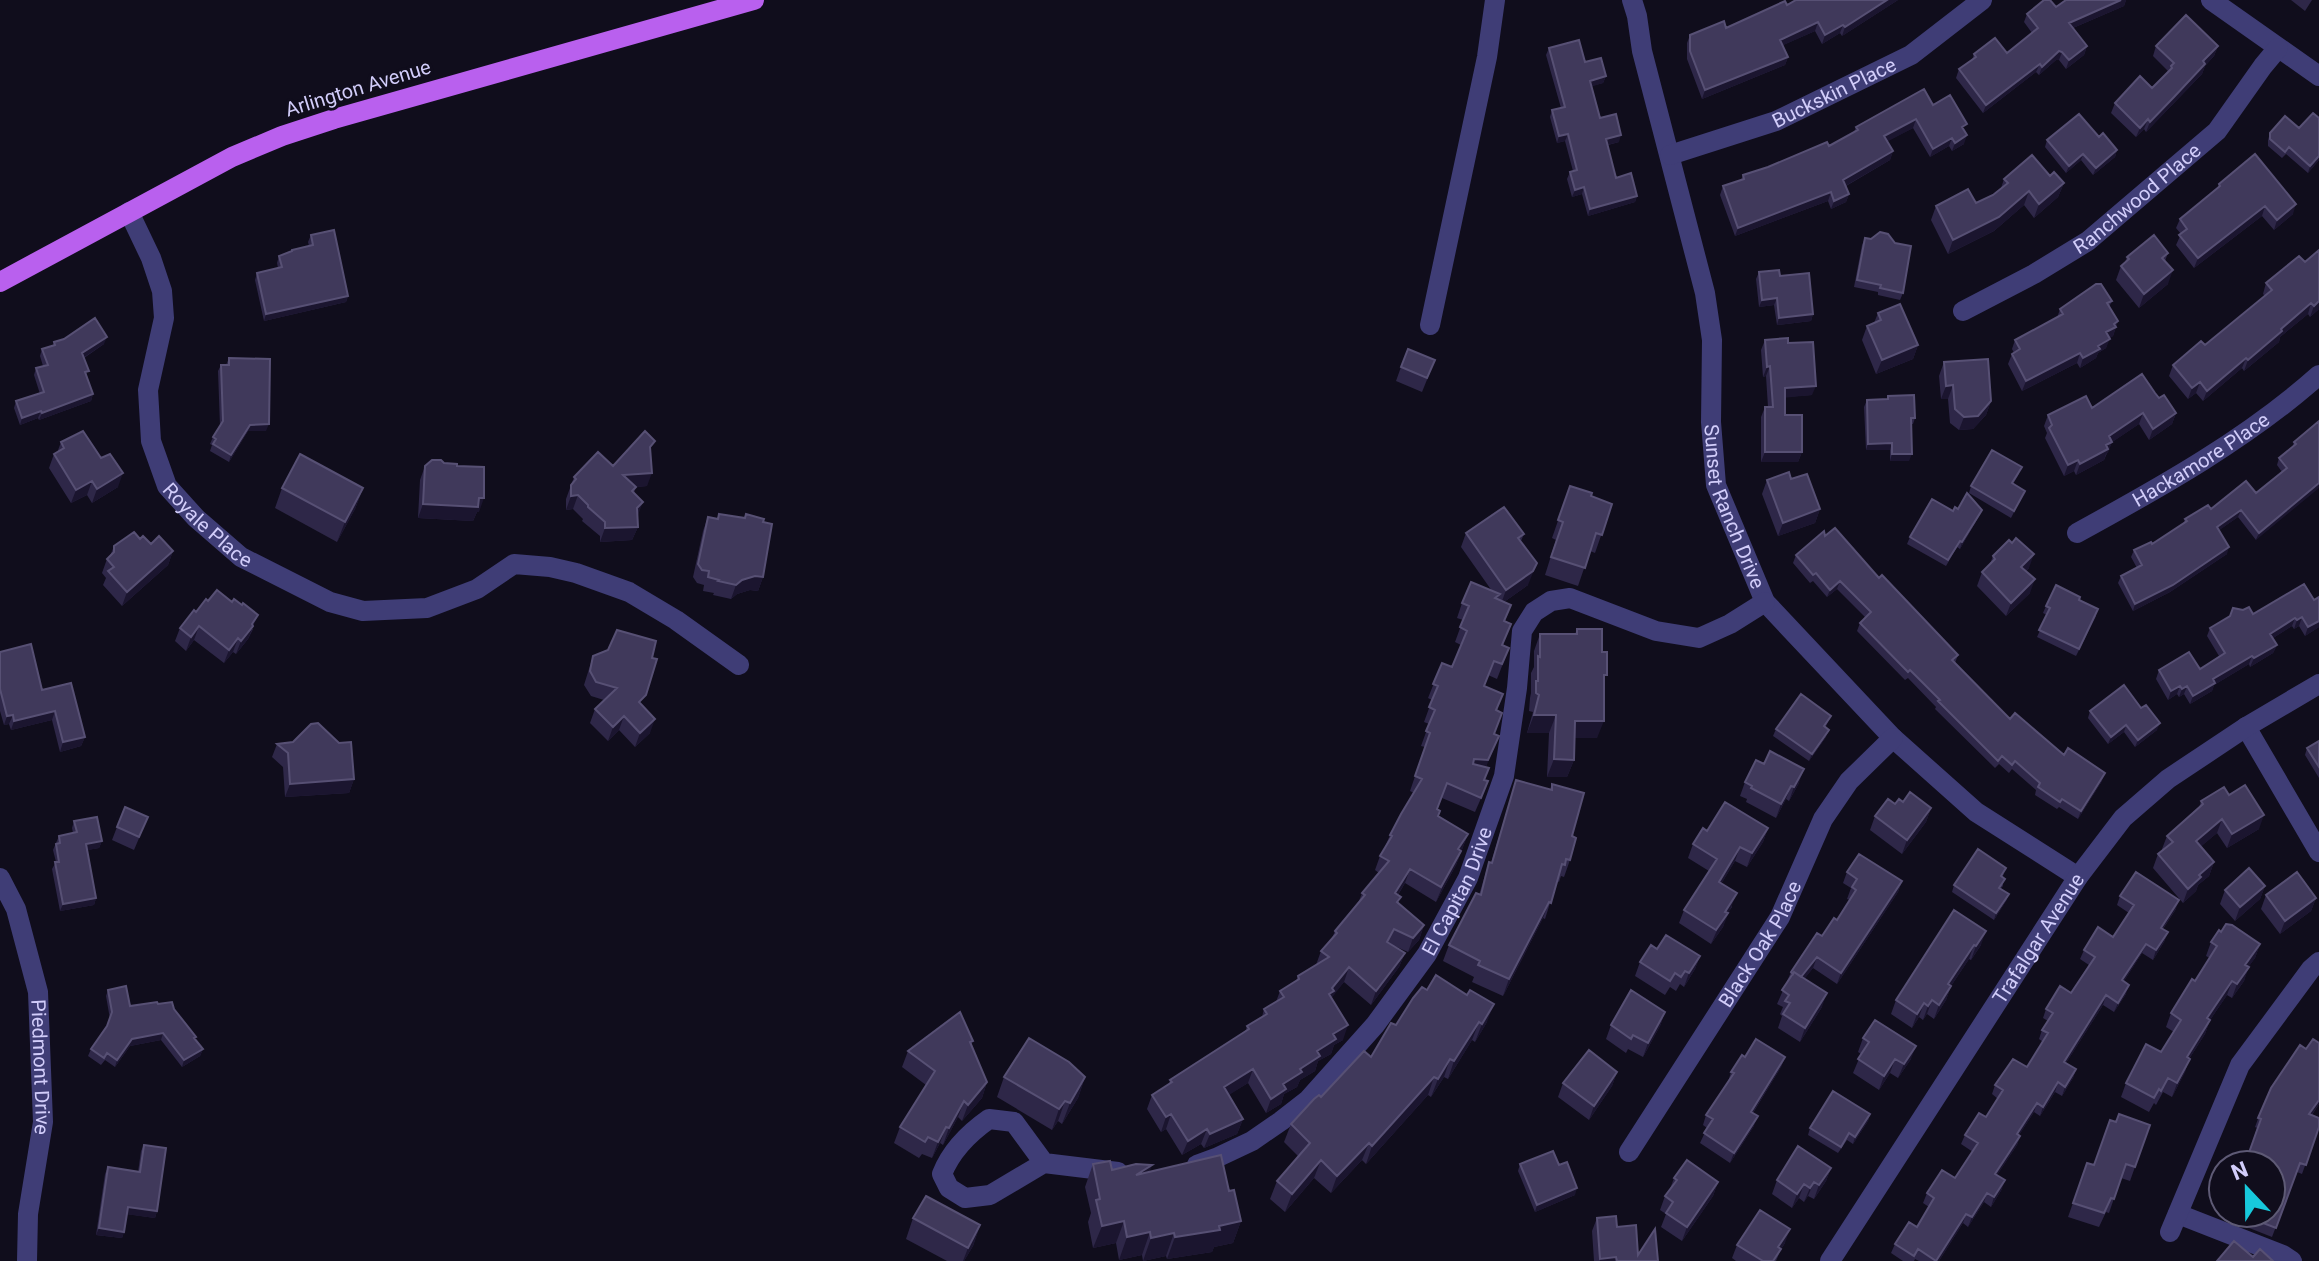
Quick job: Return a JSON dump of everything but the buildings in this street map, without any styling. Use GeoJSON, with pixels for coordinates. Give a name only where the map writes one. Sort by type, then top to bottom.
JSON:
{"type":"FeatureCollection","features":[{"type":"Feature","properties":{"kind":"main road","name":"Arlington Avenue"},"geometry":{"type":"LineString","coordinates":[[0,282],[232,157],[282,136],[754,0]]}},
{"type":"Feature","properties":{"kind":"street"},"geometry":{"type":"LineString","coordinates":[[1430,325],[1487,57],[1495,0]]}},
{"type":"Feature","properties":{"kind":"street","name":"Sunset Ranch Drive"},"geometry":{"type":"LineString","coordinates":[[1632,0],[1642,51],[1697,256],[1712,340],[1711,422],[1716,485],[1765,602],[1893,738],[1976,812],[2078,877]]}},
{"type":"Feature","properties":{"kind":"street","name":"Buckskin Place"},"geometry":{"type":"LineString","coordinates":[[1670,155],[1776,121],[1911,55],[1982,0]]}},
{"type":"Feature","properties":{"kind":"street"},"geometry":{"type":"LineString","coordinates":[[2211,0],[2319,76]]}},
{"type":"Feature","properties":{"kind":"street","name":"Ranchwood Place"},"geometry":{"type":"LineString","coordinates":[[1963,311],[2034,274],[2088,241],[2217,131],[2278,48]]}},
{"type":"Feature","properties":{"kind":"street","name":"Royale Place"},"geometry":{"type":"LineString","coordinates":[[129,212],[151,258],[162,291],[164,318],[148,390],[151,441],[167,486],[196,518],[241,557],[330,602],[363,611],[427,608],[477,589],[514,564],[563,570],[629,592],[676,620],[739,665]]}},
{"type":"Feature","properties":{"kind":"street","name":"Hackamore Place"},"geometry":{"type":"LineString","coordinates":[[2077,533],[2228,446],[2319,375]]}},
{"type":"Feature","properties":{"kind":"street","name":"El Capitan Drive"},"geometry":{"type":"LineString","coordinates":[[1178,1171],[1252,1141],[1308,1100],[1375,1025],[1427,954],[1468,878],[1504,776],[1522,631],[1534,612],[1551,601],[1570,598],[1656,631],[1699,638],[1730,624],[1765,602]]}},
{"type":"Feature","properties":{"kind":"street","name":"Trafalgar Avenue"},"geometry":{"type":"LineString","coordinates":[[1830,1261],[2078,877],[2123,818],[2168,779],[2246,727],[2319,684]]}},
{"type":"Feature","properties":{"kind":"street"},"geometry":{"type":"LineString","coordinates":[[2246,727],[2319,852]]}},
{"type":"Feature","properties":{"kind":"street","name":"Black Oak Place"},"geometry":{"type":"LineString","coordinates":[[1629,1152],[1780,917],[1823,819],[1849,781],[1893,738]]}},
{"type":"Feature","properties":{"kind":"street","name":"Piedmont Drive"},"geometry":{"type":"LineString","coordinates":[[0,878],[16,909],[38,992],[43,1122],[28,1214],[27,1261]]}},
{"type":"Feature","properties":{"kind":"street"},"geometry":{"type":"LineString","coordinates":[[2292,1261],[2283,1255],[2174,1223],[2240,1065],[2319,962]]}},
{"type":"Feature","properties":{"kind":"street"},"geometry":{"type":"LineString","coordinates":[[1044,1163],[1014,1122],[989,1119],[958,1147],[942,1174],[949,1188],[965,1198],[990,1195],[1044,1163],[1140,1175]]}}]}
